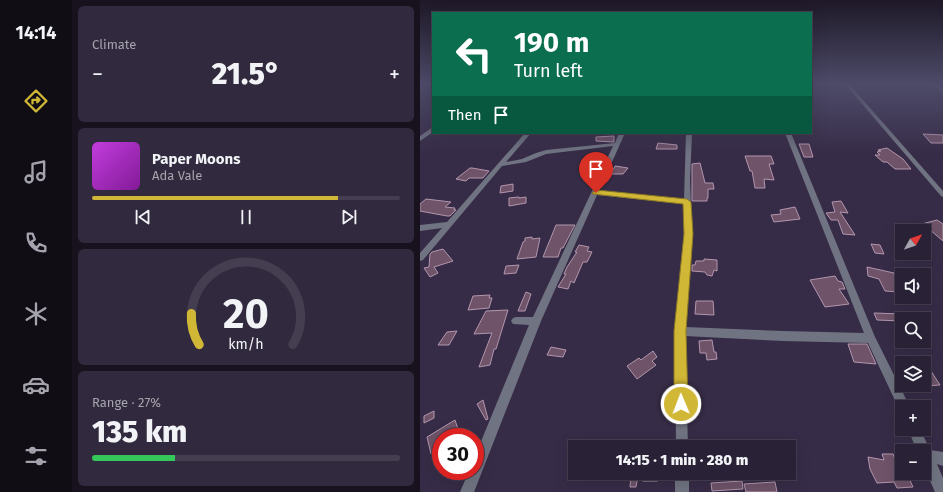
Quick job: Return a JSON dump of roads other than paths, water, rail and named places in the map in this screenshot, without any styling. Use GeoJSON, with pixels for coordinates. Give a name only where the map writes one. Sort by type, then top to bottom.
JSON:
{"type":"FeatureCollection","features":[{"type":"Feature","properties":{"kind":"street"},"geometry":{"type":"LineString","coordinates":[[867,107],[943,195]]}},
{"type":"Feature","properties":{"kind":"street"},"geometry":{"type":"LineString","coordinates":[[421,138],[432,130]]}},
{"type":"Feature","properties":{"kind":"street"},"geometry":{"type":"LineString","coordinates":[[420,258],[527,134]]}},
{"type":"Feature","properties":{"kind":"street"},"geometry":{"type":"LineString","coordinates":[[467,492],[536,321],[596,193],[622,134]]}},
{"type":"Feature","properties":{"kind":"street"},"geometry":{"type":"LineString","coordinates":[[682,440],[680,331],[688,234],[687,180],[689,134]]}},
{"type":"Feature","properties":{"kind":"street"},"geometry":{"type":"LineString","coordinates":[[788,134],[872,338],[901,400]]}},
{"type":"Feature","properties":{"kind":"street"},"geometry":{"type":"LineString","coordinates":[[500,165],[526,160],[546,152],[617,144]]}},
{"type":"Feature","properties":{"kind":"street"},"geometry":{"type":"LineString","coordinates":[[596,193],[687,202]]}},
{"type":"Feature","properties":{"kind":"street"},"geometry":{"type":"LineString","coordinates":[[420,228],[450,224]]}},
{"type":"Feature","properties":{"kind":"street"},"geometry":{"type":"LineString","coordinates":[[516,321],[536,321]]}},
{"type":"Feature","properties":{"kind":"street"},"geometry":{"type":"LineString","coordinates":[[680,331],[783,336],[872,338]]}},
{"type":"Feature","properties":{"kind":"street"},"geometry":{"type":"LineString","coordinates":[[931,457],[943,459]]}},
{"type":"Feature","properties":{"kind":"street"},"geometry":{"type":"LineString","coordinates":[[931,466],[942,492]]}},
{"type":"Feature","properties":{"kind":"street"},"geometry":{"type":"LineString","coordinates":[[682,480],[682,492]]}}]}
